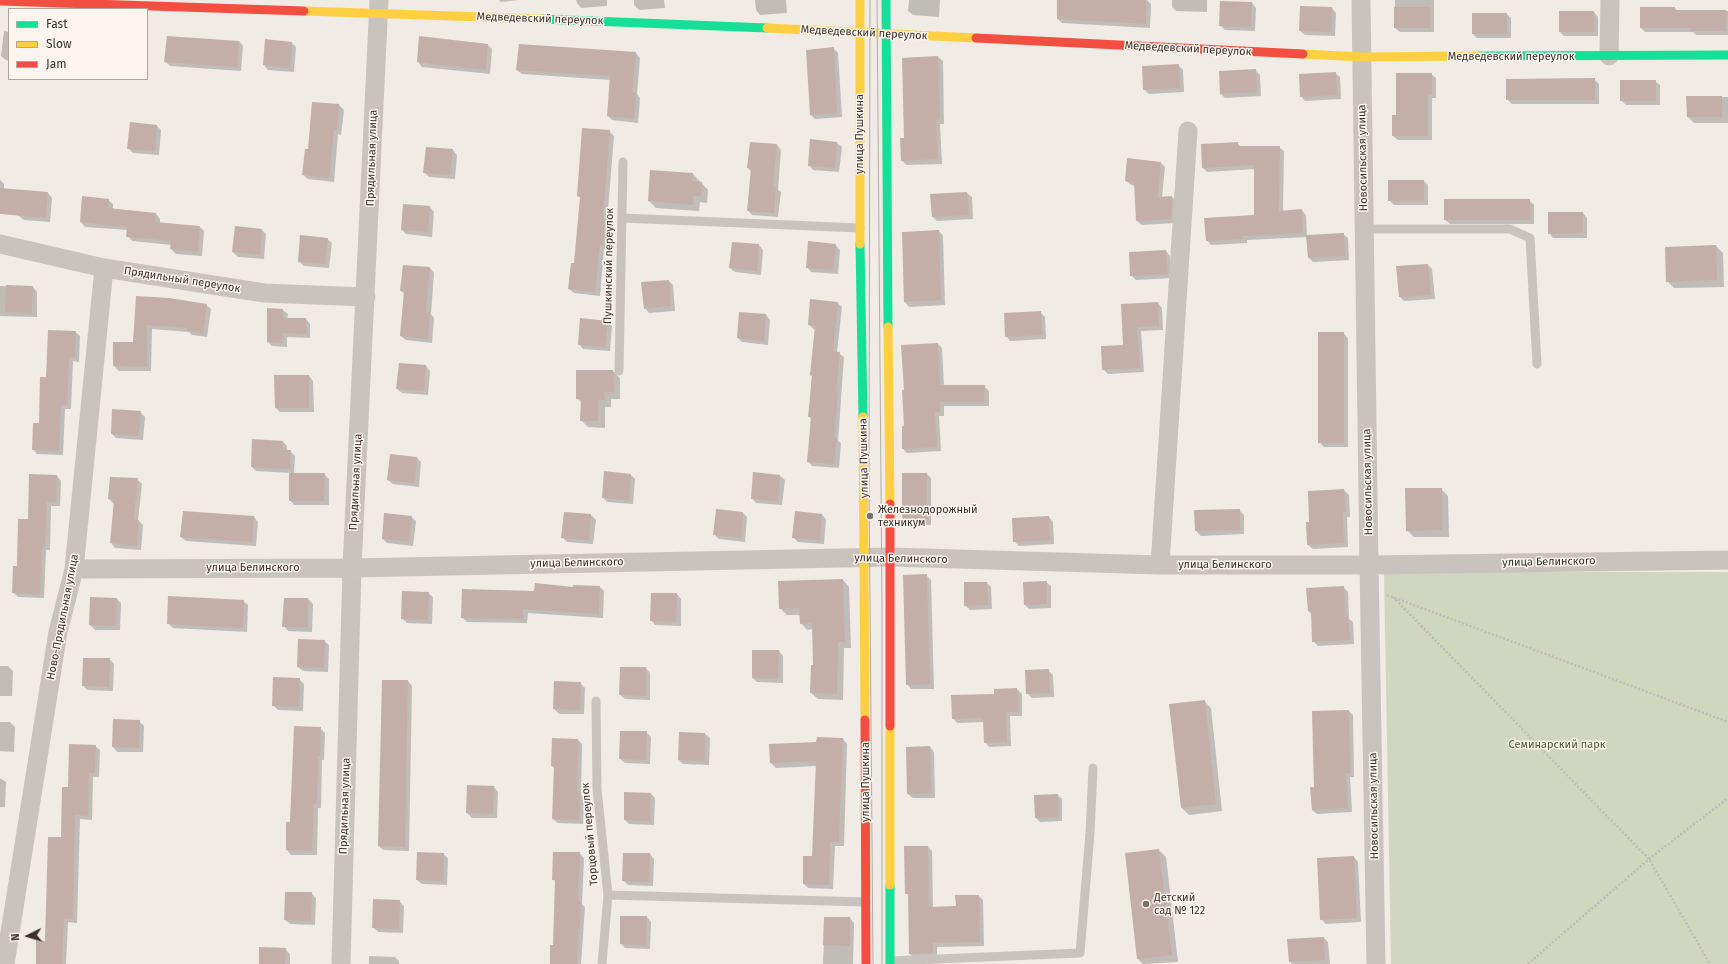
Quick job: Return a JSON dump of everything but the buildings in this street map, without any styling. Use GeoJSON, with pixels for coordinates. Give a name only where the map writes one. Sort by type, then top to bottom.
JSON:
{"type":"FeatureCollection","features":[{"type":"Feature","properties":{"kind":"main road","name":"улица Пушкина"},"geometry":{"type":"LineString","coordinates":[[860,0],[860,228],[865,558],[866,964]]}},
{"type":"Feature","properties":{"kind":"main road"},"geometry":{"type":"LineString","coordinates":[[886,0],[890,557],[890,963]]}},
{"type":"Feature","properties":{"kind":"main road","name":"Медведевский переулок"},"geometry":{"type":"LineString","coordinates":[[0,1],[109,6],[378,6],[1362,57],[1728,56]]}},
{"type":"Feature","properties":{"kind":"street","name":"Новосильская улица"},"geometry":{"type":"LineString","coordinates":[[1361,0],[1376,964]]}},
{"type":"Feature","properties":{"kind":"street"},"geometry":{"type":"LineString","coordinates":[[1609,56],[1610,0]]}},
{"type":"Feature","properties":{"kind":"street","name":"Прядильная улица"},"geometry":{"type":"LineString","coordinates":[[341,964],[352,568],[366,297],[378,6]]}},
{"type":"Feature","properties":{"kind":"street"},"geometry":{"type":"LineString","coordinates":[[1160,565],[1188,131]]}},
{"type":"Feature","properties":{"kind":"street","name":"Прядильный переулок"},"geometry":{"type":"LineString","coordinates":[[0,244],[104,268],[264,293],[366,297]]}},
{"type":"Feature","properties":{"kind":"street","name":"Ново-Прядильная улица"},"geometry":{"type":"LineString","coordinates":[[5,964],[58,632],[74,569],[104,268]]}},
{"type":"Feature","properties":{"kind":"street","name":"улица Белинского"},"geometry":{"type":"LineString","coordinates":[[74,569],[352,568],[890,557],[1160,565],[1369,565],[1728,560]]}},
{"type":"Feature","properties":{"kind":"lane","name":"Пушкинский переулок"},"geometry":{"type":"LineString","coordinates":[[619,371],[623,162]]}},
{"type":"Feature","properties":{"kind":"lane"},"geometry":{"type":"LineString","coordinates":[[622,218],[860,228]]}},
{"type":"Feature","properties":{"kind":"lane"},"geometry":{"type":"LineString","coordinates":[[1364,228],[1510,229],[1530,238],[1537,364]]}},
{"type":"Feature","properties":{"kind":"lane","name":"Торцовый переулок"},"geometry":{"type":"LineString","coordinates":[[596,701],[597,789],[608,895],[602,964]]}},
{"type":"Feature","properties":{"kind":"lane"},"geometry":{"type":"LineString","coordinates":[[890,963],[1080,953],[1090,833],[1093,768]]}},
{"type":"Feature","properties":{"kind":"lane"},"geometry":{"type":"LineString","coordinates":[[608,895],[866,902]]}},
{"type":"Feature","properties":{"kind":"path"},"geometry":{"type":"LineString","coordinates":[[1370,590],[1393,597],[1728,722]]}},
{"type":"Feature","properties":{"kind":"path"},"geometry":{"type":"LineString","coordinates":[[1393,597],[1649,859],[1710,964]]}},
{"type":"Feature","properties":{"kind":"path"},"geometry":{"type":"LineString","coordinates":[[1528,964],[1649,859],[1728,798]]}},
{"type":"Feature","properties":{"kind":"green space","name":"Семинарский парк"},"geometry":{"type":"Polygon","coordinates":[[[1384,572],[1728,572],[1728,964],[1391,964],[1384,572]]]}},
{"type":"Feature","properties":{"kind":"tram line"},"geometry":{"type":"LineString","coordinates":[[870,0],[869,479],[873,964]]}},
{"type":"Feature","properties":{"kind":"tram line"},"geometry":{"type":"LineString","coordinates":[[877,0],[882,604],[882,964]]}},
{"type":"Feature","properties":{"kind":"traffic: fast"},"geometry":{"type":"LineString","coordinates":[[886,0],[888,327]]}},
{"type":"Feature","properties":{"kind":"traffic: fast"},"geometry":{"type":"LineString","coordinates":[[542,19],[767,28]]}},
{"type":"Feature","properties":{"kind":"traffic: fast"},"geometry":{"type":"LineString","coordinates":[[1478,56],[1728,55]]}},
{"type":"Feature","properties":{"kind":"traffic: fast"},"geometry":{"type":"LineString","coordinates":[[860,244],[863,417]]}},
{"type":"Feature","properties":{"kind":"traffic: fast"},"geometry":{"type":"LineString","coordinates":[[890,885],[890,964]]}},
{"type":"Feature","properties":{"kind":"traffic: slow"},"geometry":{"type":"LineString","coordinates":[[860,0],[860,244]]}},
{"type":"Feature","properties":{"kind":"traffic: slow"},"geometry":{"type":"LineString","coordinates":[[304,11],[542,19]]}},
{"type":"Feature","properties":{"kind":"traffic: slow"},"geometry":{"type":"LineString","coordinates":[[767,28],[976,38]]}},
{"type":"Feature","properties":{"kind":"traffic: slow"},"geometry":{"type":"LineString","coordinates":[[1303,54],[1362,57],[1478,56]]}},
{"type":"Feature","properties":{"kind":"traffic: slow"},"geometry":{"type":"LineString","coordinates":[[888,327],[890,504]]}},
{"type":"Feature","properties":{"kind":"traffic: slow"},"geometry":{"type":"LineString","coordinates":[[863,417],[865,720]]}},
{"type":"Feature","properties":{"kind":"traffic: slow"},"geometry":{"type":"LineString","coordinates":[[890,726],[890,885]]}},
{"type":"Feature","properties":{"kind":"traffic: jam"},"geometry":{"type":"LineString","coordinates":[[0,1],[304,11]]}},
{"type":"Feature","properties":{"kind":"traffic: jam"},"geometry":{"type":"LineString","coordinates":[[976,38],[1303,54]]}},
{"type":"Feature","properties":{"kind":"traffic: jam"},"geometry":{"type":"LineString","coordinates":[[890,504],[890,726]]}},
{"type":"Feature","properties":{"kind":"traffic: jam"},"geometry":{"type":"LineString","coordinates":[[865,720],[866,964]]}},
{"type":"Feature","properties":{"kind":"place","name":"Железнодорожный техникум"},"geometry":{"type":"Point","coordinates":[870,516]}},
{"type":"Feature","properties":{"kind":"place","name":"Детский сад № 122"},"geometry":{"type":"Point","coordinates":[1146,904]}}]}
